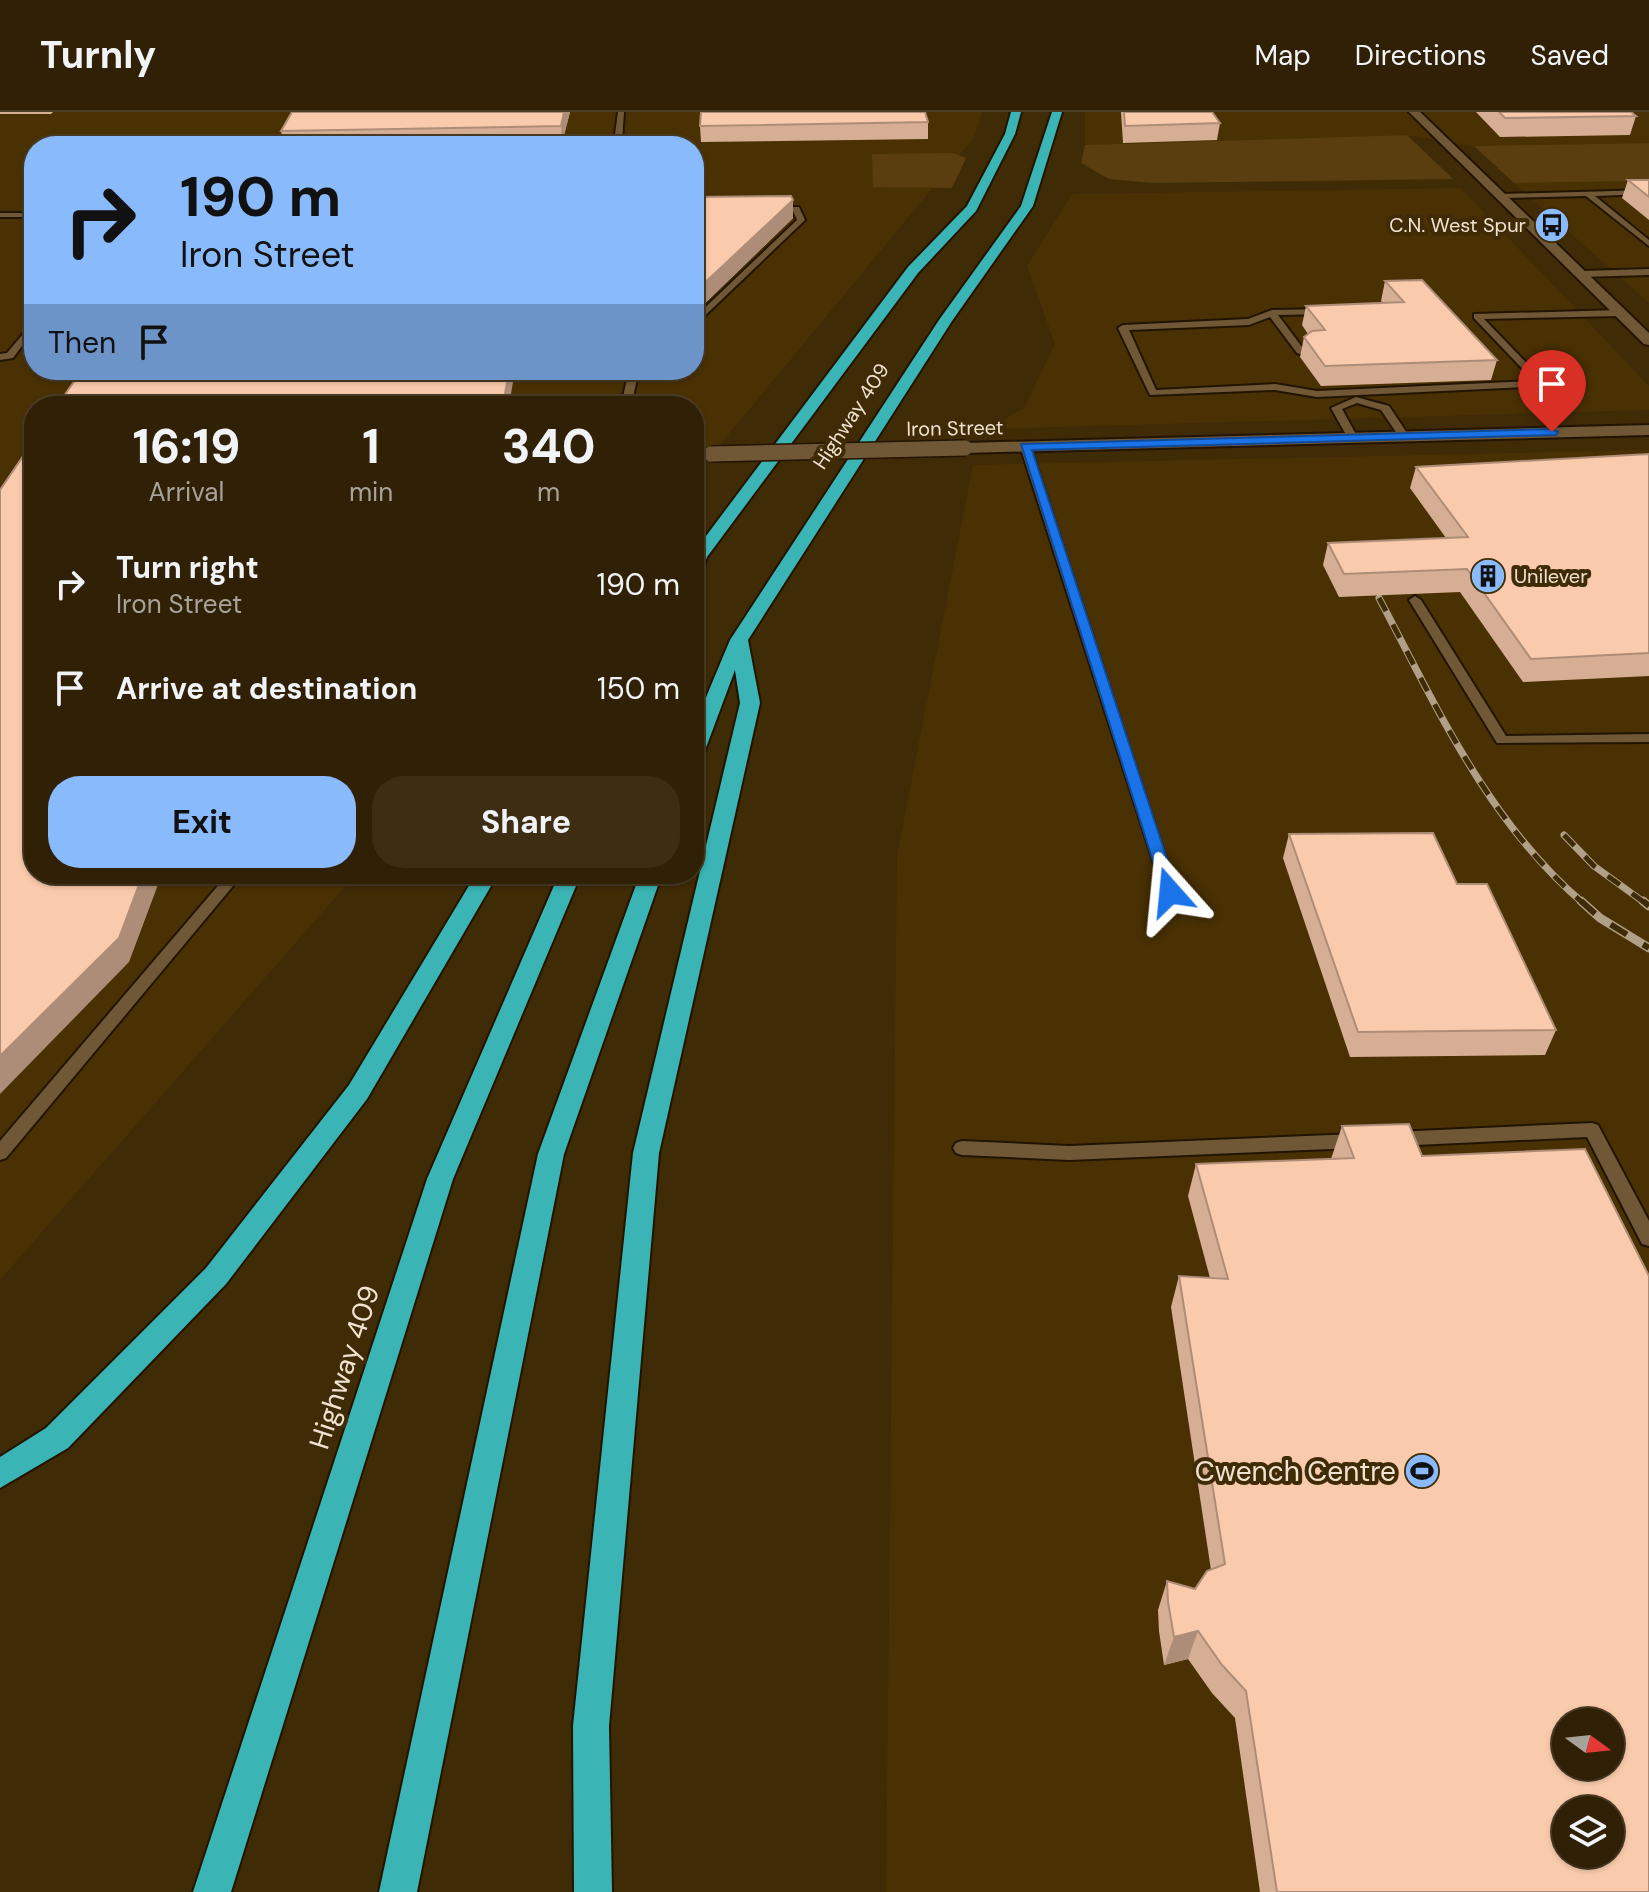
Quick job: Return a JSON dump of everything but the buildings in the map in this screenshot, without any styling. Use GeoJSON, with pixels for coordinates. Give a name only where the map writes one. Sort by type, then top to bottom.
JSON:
{"type":"FeatureCollection","features":[{"type":"Feature","properties":{"kind":"highway","name":"Highway 409"},"geometry":{"type":"LineString","coordinates":[[704,553],[913,270],[972,208],[1010,134],[1016,112]]}},
{"type":"Feature","properties":{"kind":"highway","name":"Highway 409"},"geometry":{"type":"LineString","coordinates":[[704,725],[739,640],[946,320],[1027,206],[1057,112]]}},
{"type":"Feature","properties":{"kind":"highway"},"geometry":{"type":"LineString","coordinates":[[593,1892],[591,1726],[646,1153],[750,703],[739,640]]}},
{"type":"Feature","properties":{"kind":"highway"},"geometry":{"type":"LineString","coordinates":[[0,1474],[57,1438],[216,1276],[358,1092],[481,884]]}},
{"type":"Feature","properties":{"kind":"highway","name":"Highway 409"},"geometry":{"type":"LineString","coordinates":[[212,1892],[440,1179],[566,884]]}},
{"type":"Feature","properties":{"kind":"highway"},"geometry":{"type":"LineString","coordinates":[[398,1892],[551,1154],[647,884]]}},
{"type":"Feature","properties":{"kind":"street"},"geometry":{"type":"LineString","coordinates":[[1414,112],[1649,341]]}},
{"type":"Feature","properties":{"kind":"street","name":"Iron Street"},"geometry":{"type":"LineString","coordinates":[[704,454],[1649,430]]}},
{"type":"Feature","properties":{"kind":"lane"},"geometry":{"type":"LineString","coordinates":[[619,136],[621,112]]}},
{"type":"Feature","properties":{"kind":"lane"},"geometry":{"type":"LineString","coordinates":[[1501,196],[1649,192]]}},
{"type":"Feature","properties":{"kind":"lane"},"geometry":{"type":"LineString","coordinates":[[1588,194],[1649,244]]}},
{"type":"Feature","properties":{"kind":"lane"},"geometry":{"type":"LineString","coordinates":[[704,313],[801,220],[796,209],[767,209]]}},
{"type":"Feature","properties":{"kind":"lane"},"geometry":{"type":"LineString","coordinates":[[0,215],[24,215]]}},
{"type":"Feature","properties":{"kind":"lane"},"geometry":{"type":"LineString","coordinates":[[1581,274],[1649,272]]}},
{"type":"Feature","properties":{"kind":"lane"},"geometry":{"type":"LineString","coordinates":[[1331,311],[1272,313],[1249,322],[1123,328],[1153,393],[1275,387],[1317,394],[1330,390],[1385,408],[1404,436]]}},
{"type":"Feature","properties":{"kind":"lane"},"geometry":{"type":"LineString","coordinates":[[1272,313],[1300,351]]}},
{"type":"Feature","properties":{"kind":"lane"},"geometry":{"type":"LineString","coordinates":[[1353,438],[1336,408],[1354,396],[1542,384],[1477,316],[1621,313]]}},
{"type":"Feature","properties":{"kind":"lane"},"geometry":{"type":"LineString","coordinates":[[0,368],[5,356],[24,335]]}},
{"type":"Feature","properties":{"kind":"lane"},"geometry":{"type":"LineString","coordinates":[[1025,446],[1170,892]]}},
{"type":"Feature","properties":{"kind":"lane"},"geometry":{"type":"LineString","coordinates":[[1415,600],[1502,740],[1649,738]]}},
{"type":"Feature","properties":{"kind":"lane"},"geometry":{"type":"LineString","coordinates":[[0,1153],[228,884]]}},
{"type":"Feature","properties":{"kind":"lane"},"geometry":{"type":"LineString","coordinates":[[962,1148],[1069,1153],[1592,1130],[1649,1239]]}},
{"type":"Feature","properties":{"kind":"shaded area"},"geometry":{"type":"Polygon","coordinates":[[[0,112],[982,112],[974,138],[704,464],[704,396],[24,396],[24,884],[347,884],[0,1280],[0,112]]]}},
{"type":"Feature","properties":{"kind":"shaded area"},"geometry":{"type":"Polygon","coordinates":[[[1085,112],[1649,112],[1649,143],[1474,146],[1407,135],[1085,145],[1085,112]]]}},
{"type":"Feature","properties":{"kind":"shaded area"},"geometry":{"type":"Polygon","coordinates":[[[1407,135],[1453,179],[1152,183],[1109,179],[1081,163],[1085,145],[1407,135]]]}},
{"type":"Feature","properties":{"kind":"shaded area"},"geometry":{"type":"Polygon","coordinates":[[[1649,143],[1649,181],[1514,183],[1474,146],[1649,143]]]}},
{"type":"Feature","properties":{"kind":"shaded area"},"geometry":{"type":"Polygon","coordinates":[[[953,153],[966,158],[952,188],[873,187],[872,154],[953,153]]]}},
{"type":"Feature","properties":{"kind":"shaded area"},"geometry":{"type":"Polygon","coordinates":[[[1649,181],[1649,303],[1514,183],[1649,181]]]}},
{"type":"Feature","properties":{"kind":"shaded area"},"geometry":{"type":"Polygon","coordinates":[[[1461,188],[1649,386],[1649,410],[988,429],[1024,408],[1055,344],[1027,266],[1072,194],[1461,188]]]}},
{"type":"Feature","properties":{"kind":"shaded area"},"geometry":{"type":"Polygon","coordinates":[[[1649,450],[1649,1892],[886,1892],[897,856],[973,465],[1649,450]]]}},
{"type":"Feature","properties":{"kind":"railway"},"geometry":{"type":"LineString","coordinates":[[1379,598],[1444,721],[1492,799],[1549,871],[1583,903]]}},
{"type":"Feature","properties":{"kind":"railway"},"geometry":{"type":"LineString","coordinates":[[1564,835],[1594,866],[1645,903]]}},
{"type":"Feature","properties":{"kind":"railway"},"geometry":{"type":"LineString","coordinates":[[1581,901],[1600,918],[1649,948]]}},
{"type":"Feature","properties":{"kind":"railway"},"geometry":{"type":"LineString","coordinates":[[1643,901],[1649,906]]}},
{"type":"Feature","properties":{"kind":"place","name":"C.N. West Spur"},"geometry":{"type":"Point","coordinates":[1552,225]}},
{"type":"Feature","properties":{"kind":"place","name":"Unilever"},"geometry":{"type":"Point","coordinates":[1488,576]}},
{"type":"Feature","properties":{"kind":"place","name":"Cwench Centre"},"geometry":{"type":"Point","coordinates":[1422,1471]}},
{"type":"Feature","properties":{"kind":"route"},"geometry":{"type":"LineString","coordinates":[[1170,892],[1025,446],[1552,432]]}}]}
